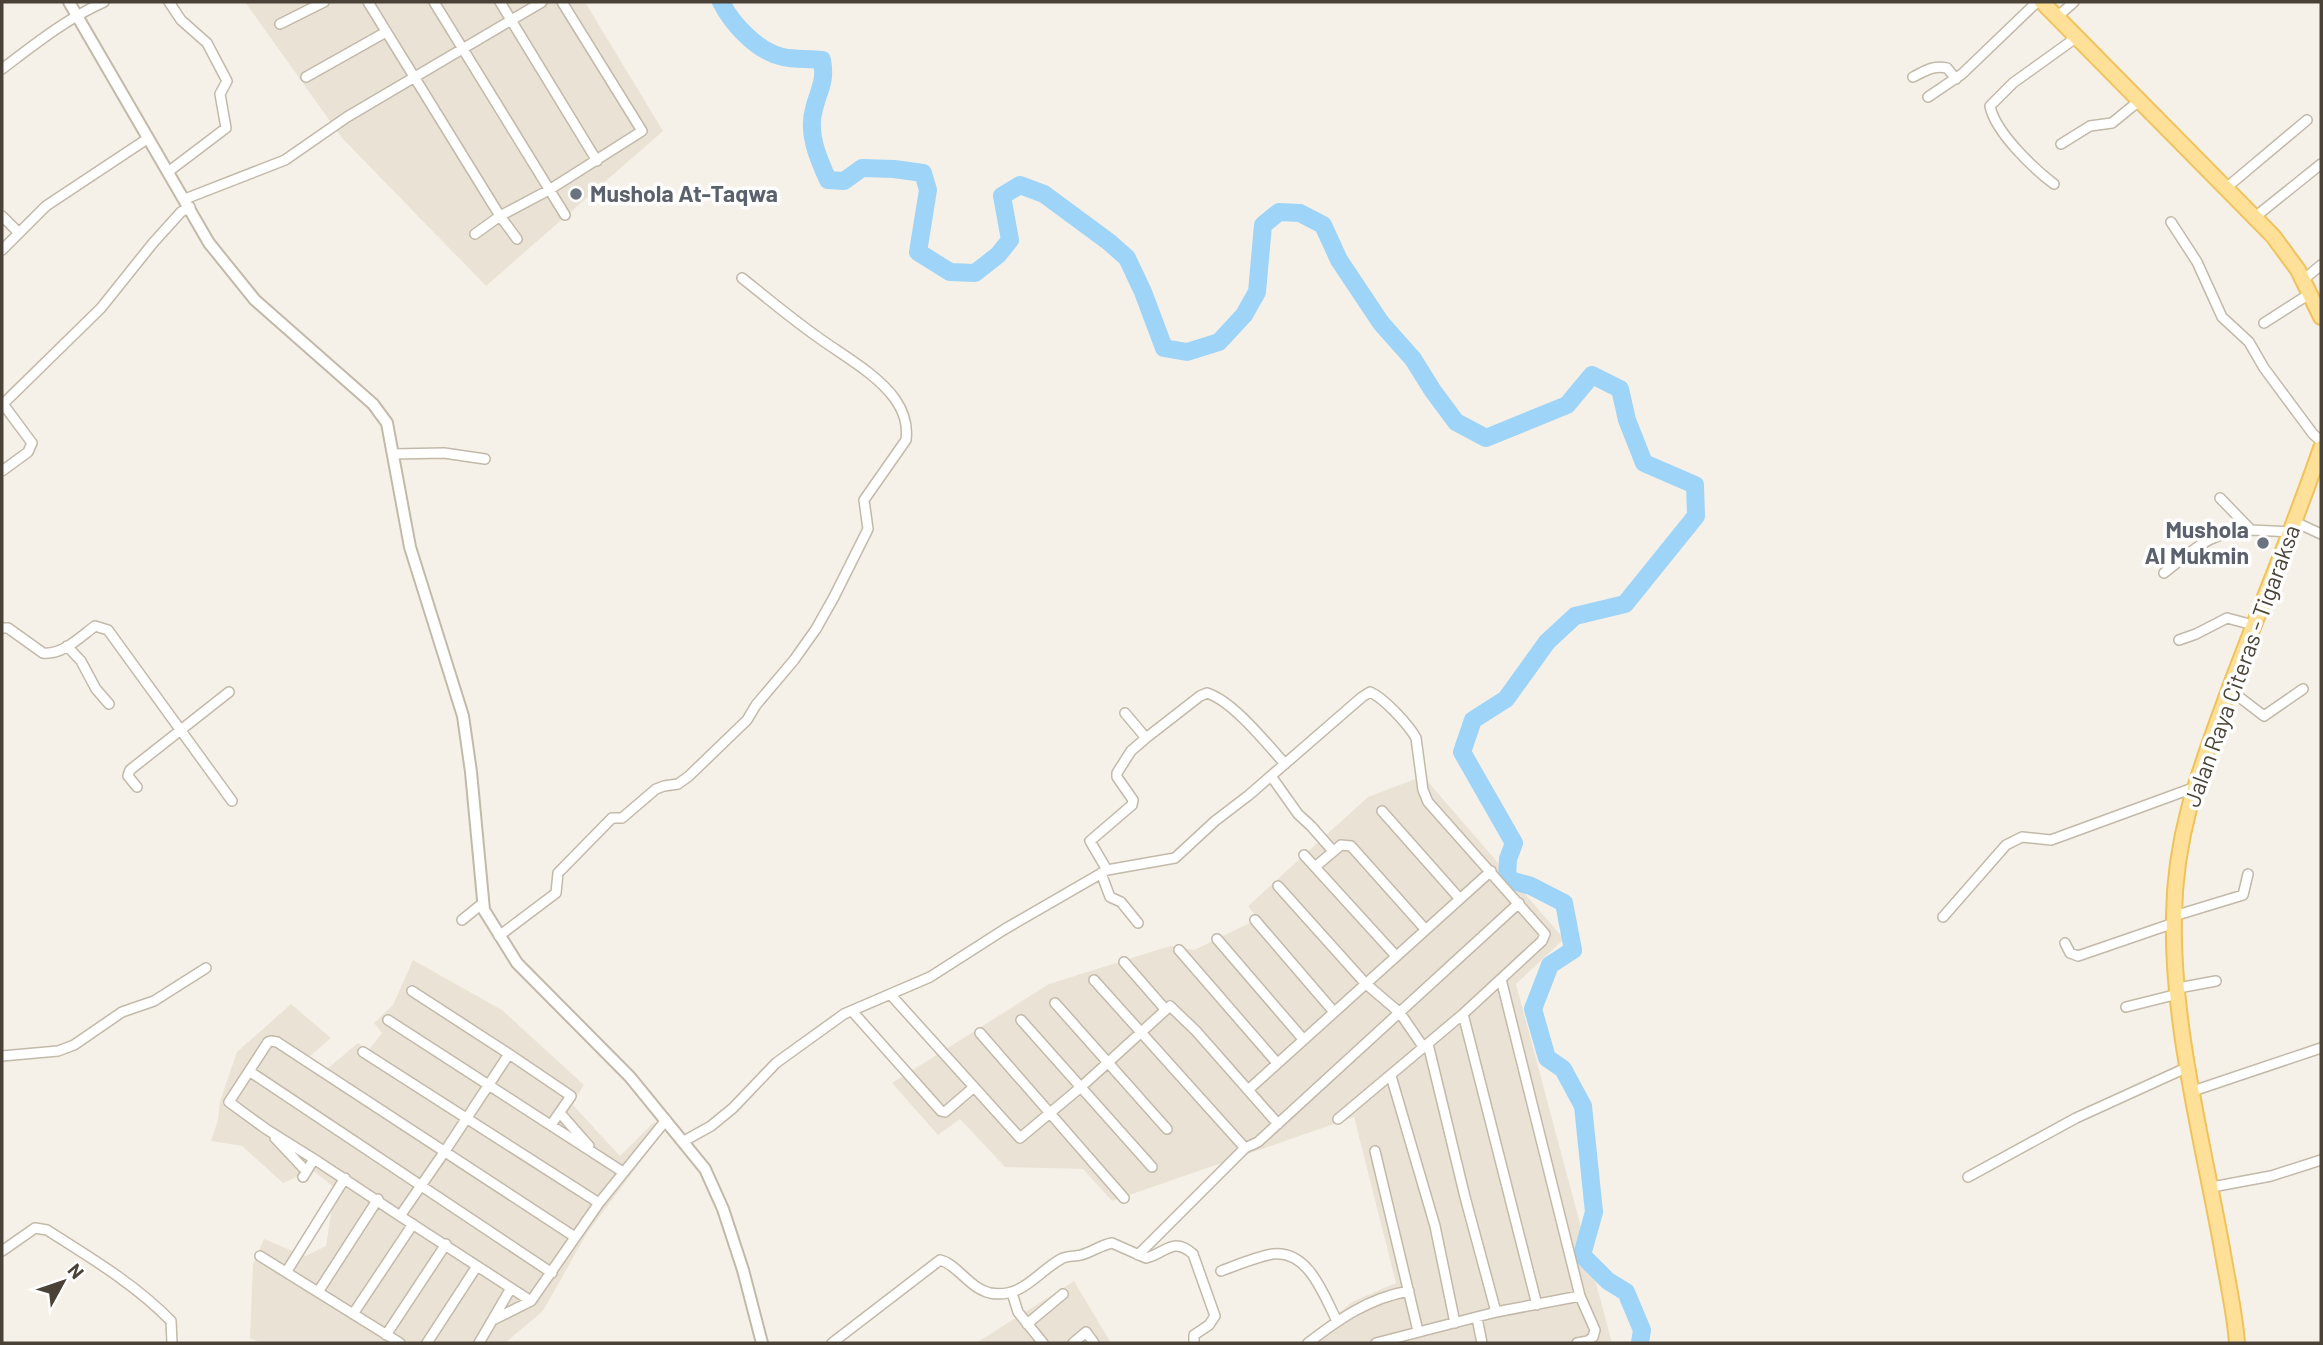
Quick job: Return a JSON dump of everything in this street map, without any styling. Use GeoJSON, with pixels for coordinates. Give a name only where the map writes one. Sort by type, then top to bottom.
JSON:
{"type":"FeatureCollection","features":[{"type":"Feature","properties":{"kind":"main road"},"geometry":{"type":"LineString","coordinates":[[2039,2],[2255,217],[2286,252],[2307,286],[2321,317]]}},
{"type":"Feature","properties":{"kind":"main road","name":"Jalan Raya Citeras - Tigaraksa"},"geometry":{"type":"LineString","coordinates":[[2236,1343],[2212,1187],[2188,1067],[2178,991],[2174,920],[2179,851],[2193,788],[2321,448]]}},
{"type":"Feature","properties":{"kind":"street"},"geometry":{"type":"LineString","coordinates":[[69,2],[209,243],[255,300],[381,413],[387,423],[410,547],[463,716],[471,772],[482,903],[488,919],[517,963],[630,1077],[705,1169],[715,1188],[743,1270],[762,1343]]}},
{"type":"Feature","properties":{"kind":"street"},"geometry":{"type":"LineString","coordinates":[[2,69],[76,15],[104,2]]}},
{"type":"Feature","properties":{"kind":"street"},"geometry":{"type":"LineString","coordinates":[[168,172],[226,128],[220,94],[227,80],[207,43],[181,20],[169,2]]}},
{"type":"Feature","properties":{"kind":"street"},"geometry":{"type":"LineString","coordinates":[[280,24],[324,2]]}},
{"type":"Feature","properties":{"kind":"street"},"geometry":{"type":"LineString","coordinates":[[368,2],[500,216],[517,239]]}},
{"type":"Feature","properties":{"kind":"street"},"geometry":{"type":"LineString","coordinates":[[434,2],[565,215]]}},
{"type":"Feature","properties":{"kind":"street"},"geometry":{"type":"LineString","coordinates":[[499,2],[597,161]]}},
{"type":"Feature","properties":{"kind":"street"},"geometry":{"type":"LineString","coordinates":[[2,471],[28,452],[32,443],[2,405],[101,308],[187,203],[285,160],[347,117],[542,2]]}},
{"type":"Feature","properties":{"kind":"street"},"geometry":{"type":"LineString","coordinates":[[475,234],[500,216],[549,190],[642,131],[562,2]]}},
{"type":"Feature","properties":{"kind":"street"},"geometry":{"type":"LineString","coordinates":[[1928,97],[1955,79],[2039,2]]}},
{"type":"Feature","properties":{"kind":"street"},"geometry":{"type":"LineString","coordinates":[[2057,17],[2074,2]]}},
{"type":"Feature","properties":{"kind":"street"},"geometry":{"type":"LineString","coordinates":[[306,77],[386,32]]}},
{"type":"Feature","properties":{"kind":"street"},"geometry":{"type":"LineString","coordinates":[[2054,184],[2017,149],[1993,115],[1990,106],[2013,83],[2077,37]]}},
{"type":"Feature","properties":{"kind":"street"},"geometry":{"type":"LineString","coordinates":[[1913,77],[1940,66],[1947,68],[1955,79]]}},
{"type":"Feature","properties":{"kind":"street"},"geometry":{"type":"LineString","coordinates":[[2061,144],[2090,126],[2112,123],[2140,100]]}},
{"type":"Feature","properties":{"kind":"street"},"geometry":{"type":"LineString","coordinates":[[2226,188],[2306,120]]}},
{"type":"Feature","properties":{"kind":"street"},"geometry":{"type":"LineString","coordinates":[[2,250],[18,232],[66,192],[147,139]]}},
{"type":"Feature","properties":{"kind":"street"},"geometry":{"type":"LineString","coordinates":[[2255,217],[2321,164]]}},
{"type":"Feature","properties":{"kind":"street"},"geometry":{"type":"LineString","coordinates":[[2,216],[18,232]]}},
{"type":"Feature","properties":{"kind":"street"},"geometry":{"type":"LineString","coordinates":[[2171,222],[2197,261],[2222,317],[2249,342],[2264,368],[2321,441]]}},
{"type":"Feature","properties":{"kind":"street"},"geometry":{"type":"LineString","coordinates":[[2264,323],[2307,286],[2321,265]]}},
{"type":"Feature","properties":{"kind":"street"},"geometry":{"type":"LineString","coordinates":[[499,936],[556,893],[558,873],[612,818],[622,818],[656,789],[678,784],[747,720],[756,705],[802,650],[834,597],[868,529],[864,500],[906,440],[904,415],[894,398],[880,383],[742,278]]}},
{"type":"Feature","properties":{"kind":"street"},"geometry":{"type":"LineString","coordinates":[[393,454],[444,453],[485,459]]}},
{"type":"Feature","properties":{"kind":"street"},"geometry":{"type":"LineString","coordinates":[[2220,498],[2251,530]]}},
{"type":"Feature","properties":{"kind":"street"},"geometry":{"type":"LineString","coordinates":[[2164,573],[2216,535],[2234,530],[2293,527],[2321,534]]}},
{"type":"Feature","properties":{"kind":"street"},"geometry":{"type":"LineString","coordinates":[[2179,639],[2196,635],[2227,618],[2253,625]]}},
{"type":"Feature","properties":{"kind":"street"},"geometry":{"type":"LineString","coordinates":[[2,628],[11,630],[43,653],[54,653],[95,626],[108,630],[232,801]]}},
{"type":"Feature","properties":{"kind":"street"},"geometry":{"type":"LineString","coordinates":[[67,646],[81,661],[96,690],[109,704]]}},
{"type":"Feature","properties":{"kind":"street"},"geometry":{"type":"LineString","coordinates":[[2230,690],[2264,716],[2303,688]]}},
{"type":"Feature","properties":{"kind":"street"},"geometry":{"type":"LineString","coordinates":[[137,788],[128,776],[129,772],[229,692]]}},
{"type":"Feature","properties":{"kind":"street"},"geometry":{"type":"LineString","coordinates":[[1138,923],[1121,902],[1110,897],[1104,871],[1090,841],[1132,805],[1133,800],[1116,777],[1130,751],[1207,693],[1222,701],[1255,730],[1285,764]]}},
{"type":"Feature","properties":{"kind":"street"},"geometry":{"type":"LineString","coordinates":[[684,1141],[711,1126],[733,1108],[776,1063],[852,1011],[930,976],[1104,871],[1175,858],[1366,693],[1374,693],[1416,738],[1423,790],[1429,802],[1543,930],[1544,938],[1426,1046],[1338,1119]]}},
{"type":"Feature","properties":{"kind":"street"},"geometry":{"type":"LineString","coordinates":[[1125,713],[1146,738]]}},
{"type":"Feature","properties":{"kind":"street"},"geometry":{"type":"LineString","coordinates":[[1271,776],[1298,814],[1333,851]]}},
{"type":"Feature","properties":{"kind":"street"},"geometry":{"type":"LineString","coordinates":[[1943,917],[2014,839],[2022,837],[2051,840],[2193,788]]}},
{"type":"Feature","properties":{"kind":"street"},"geometry":{"type":"LineString","coordinates":[[1382,811],[1460,899]]}},
{"type":"Feature","properties":{"kind":"street"},"geometry":{"type":"LineString","coordinates":[[1315,867],[1341,845],[1351,846],[1425,929]]}},
{"type":"Feature","properties":{"kind":"street"},"geometry":{"type":"LineString","coordinates":[[1304,855],[1396,956]]}},
{"type":"Feature","properties":{"kind":"street"},"geometry":{"type":"LineString","coordinates":[[1248,1090],[1491,871]]}},
{"type":"Feature","properties":{"kind":"street"},"geometry":{"type":"LineString","coordinates":[[2064,943],[2070,953],[2078,956],[2243,895],[2248,874]]}},
{"type":"Feature","properties":{"kind":"street"},"geometry":{"type":"LineString","coordinates":[[1278,886],[1366,983],[1400,1013],[1426,1046],[1496,1312]]}},
{"type":"Feature","properties":{"kind":"street"},"geometry":{"type":"LineString","coordinates":[[462,920],[482,903]]}},
{"type":"Feature","properties":{"kind":"street"},"geometry":{"type":"LineString","coordinates":[[1138,1255],[1245,1149],[1258,1142],[1519,903]]}},
{"type":"Feature","properties":{"kind":"street"},"geometry":{"type":"LineString","coordinates":[[1255,920],[1334,1012]]}},
{"type":"Feature","properties":{"kind":"street"},"geometry":{"type":"LineString","coordinates":[[1217,939],[1303,1039]]}},
{"type":"Feature","properties":{"kind":"street"},"geometry":{"type":"LineString","coordinates":[[1179,950],[1278,1063]]}},
{"type":"Feature","properties":{"kind":"street"},"geometry":{"type":"LineString","coordinates":[[1124,962],[1165,1009]]}},
{"type":"Feature","properties":{"kind":"street"},"geometry":{"type":"LineString","coordinates":[[2,1056],[48,1053],[74,1045],[122,1012],[154,1001],[206,968]]}},
{"type":"Feature","properties":{"kind":"street"},"geometry":{"type":"LineString","coordinates":[[1501,979],[1580,1296],[1595,1334],[1588,1341],[1577,1343]]}},
{"type":"Feature","properties":{"kind":"street"},"geometry":{"type":"LineString","coordinates":[[1094,980],[1245,1149]]}},
{"type":"Feature","properties":{"kind":"street"},"geometry":{"type":"LineString","coordinates":[[2126,1007],[2216,981]]}},
{"type":"Feature","properties":{"kind":"street"},"geometry":{"type":"LineString","coordinates":[[412,991],[571,1096],[551,1125]]}},
{"type":"Feature","properties":{"kind":"street"},"geometry":{"type":"LineString","coordinates":[[890,994],[1020,1138],[1170,1006],[1278,1124]]}},
{"type":"Feature","properties":{"kind":"street"},"geometry":{"type":"LineString","coordinates":[[1055,1003],[1167,1129]]}},
{"type":"Feature","properties":{"kind":"street"},"geometry":{"type":"LineString","coordinates":[[852,1011],[941,1111],[944,1112],[974,1087]]}},
{"type":"Feature","properties":{"kind":"street"},"geometry":{"type":"LineString","coordinates":[[1462,1014],[1537,1305]]}},
{"type":"Feature","properties":{"kind":"street"},"geometry":{"type":"LineString","coordinates":[[388,1020],[623,1172]]}},
{"type":"Feature","properties":{"kind":"street"},"geometry":{"type":"LineString","coordinates":[[1021,1020],[1152,1167]]}},
{"type":"Feature","properties":{"kind":"street"},"geometry":{"type":"LineString","coordinates":[[980,1033],[1124,1198]]}},
{"type":"Feature","properties":{"kind":"street"},"geometry":{"type":"LineString","coordinates":[[531,1301],[378,1199],[266,1129],[229,1102],[268,1042],[277,1042],[575,1237]]}},
{"type":"Feature","properties":{"kind":"street"},"geometry":{"type":"LineString","coordinates":[[2193,1091],[2321,1048]]}},
{"type":"Feature","properties":{"kind":"street"},"geometry":{"type":"LineString","coordinates":[[363,1052],[598,1203]]}},
{"type":"Feature","properties":{"kind":"street"},"geometry":{"type":"LineString","coordinates":[[400,1216],[509,1054]]}},
{"type":"Feature","properties":{"kind":"street"},"geometry":{"type":"LineString","coordinates":[[1968,1177],[2076,1118],[2188,1067]]}},
{"type":"Feature","properties":{"kind":"street"},"geometry":{"type":"LineString","coordinates":[[249,1071],[552,1273]]}},
{"type":"Feature","properties":{"kind":"street"},"geometry":{"type":"LineString","coordinates":[[1391,1076],[1435,1226],[1455,1323]]}},
{"type":"Feature","properties":{"kind":"street"},"geometry":{"type":"LineString","coordinates":[[560,1113],[597,1154]]}},
{"type":"Feature","properties":{"kind":"street"},"geometry":{"type":"LineString","coordinates":[[495,1319],[531,1301],[598,1203],[666,1120]]}},
{"type":"Feature","properties":{"kind":"street"},"geometry":{"type":"LineString","coordinates":[[266,1129],[304,1174],[314,1159]]}},
{"type":"Feature","properties":{"kind":"street"},"geometry":{"type":"LineString","coordinates":[[1375,1151],[1418,1331]]}},
{"type":"Feature","properties":{"kind":"street"},"geometry":{"type":"LineString","coordinates":[[2212,1187],[2271,1176],[2321,1160]]}},
{"type":"Feature","properties":{"kind":"street"},"geometry":{"type":"LineString","coordinates":[[287,1271],[345,1178]]}},
{"type":"Feature","properties":{"kind":"street"},"geometry":{"type":"LineString","coordinates":[[318,1293],[378,1199]]}},
{"type":"Feature","properties":{"kind":"street"},"geometry":{"type":"LineString","coordinates":[[353,1314],[414,1224]]}},
{"type":"Feature","properties":{"kind":"street"},"geometry":{"type":"LineString","coordinates":[[2,1251],[35,1228],[47,1230],[133,1285],[171,1321],[172,1343]]}},
{"type":"Feature","properties":{"kind":"street"},"geometry":{"type":"LineString","coordinates":[[832,1343],[940,1260],[945,1261],[965,1280],[979,1288],[990,1293],[1012,1293],[1027,1286],[1062,1258],[1083,1255],[1112,1243],[1138,1255],[1152,1256],[1178,1245],[1185,1246],[1197,1261],[1215,1316],[1209,1325],[1194,1335],[1194,1343]]}},
{"type":"Feature","properties":{"kind":"street"},"geometry":{"type":"LineString","coordinates":[[386,1335],[446,1244]]}},
{"type":"Feature","properties":{"kind":"street"},"geometry":{"type":"LineString","coordinates":[[1221,1271],[1272,1254],[1289,1256],[1310,1271],[1337,1321]]}},
{"type":"Feature","properties":{"kind":"street"},"geometry":{"type":"LineString","coordinates":[[260,1256],[400,1343]]}},
{"type":"Feature","properties":{"kind":"street"},"geometry":{"type":"LineString","coordinates":[[427,1343],[477,1266]]}},
{"type":"Feature","properties":{"kind":"street"},"geometry":{"type":"LineString","coordinates":[[479,1343],[511,1288]]}},
{"type":"Feature","properties":{"kind":"street"},"geometry":{"type":"LineString","coordinates":[[1308,1343],[1337,1321],[1368,1303],[1409,1291]]}},
{"type":"Feature","properties":{"kind":"street"},"geometry":{"type":"LineString","coordinates":[[1012,1293],[1018,1312],[1043,1343]]}},
{"type":"Feature","properties":{"kind":"street"},"geometry":{"type":"LineString","coordinates":[[1027,1324],[1063,1294]]}},
{"type":"Feature","properties":{"kind":"street"},"geometry":{"type":"LineString","coordinates":[[1376,1343],[1496,1312],[1580,1296]]}},
{"type":"Feature","properties":{"kind":"street"},"geometry":{"type":"LineString","coordinates":[[1477,1318],[1482,1343]]}},
{"type":"Feature","properties":{"kind":"street"},"geometry":{"type":"LineString","coordinates":[[1073,1343],[1086,1332],[1094,1343]]}},
{"type":"Feature","properties":{"kind":"shaded area"},"geometry":{"type":"Polygon","coordinates":[[[245,2],[585,2],[663,131],[486,286],[342,138],[245,2]]]}},
{"type":"Feature","properties":{"kind":"shaded area"},"geometry":{"type":"Polygon","coordinates":[[[1423,776],[1564,939],[1516,984],[1612,1343],[1300,1343],[1354,1301],[1396,1283],[1354,1117],[1112,1201],[1083,1169],[1005,1167],[960,1119],[938,1135],[892,1083],[1049,984],[1170,946],[1194,950],[1258,919],[1248,906],[1368,797],[1423,776]]]}},
{"type":"Feature","properties":{"kind":"shaded area"},"geometry":{"type":"Polygon","coordinates":[[[413,960],[502,1010],[584,1085],[572,1104],[620,1156],[654,1122],[663,1132],[587,1233],[543,1311],[505,1343],[261,1343],[250,1338],[253,1264],[264,1239],[305,1256],[326,1246],[335,1188],[312,1170],[283,1183],[242,1146],[211,1141],[218,1120],[220,1101],[237,1052],[291,1004],[331,1038],[309,1057],[327,1069],[358,1043],[369,1050],[382,1033],[374,1023],[393,1005],[413,960]]]}},
{"type":"Feature","properties":{"kind":"shaded area"},"geometry":{"type":"Polygon","coordinates":[[[1074,1281],[1111,1343],[976,1343],[1074,1281]]]}},
{"type":"Feature","properties":{"kind":"waterway"},"geometry":{"type":"LineString","coordinates":[[721,2],[739,28],[764,49],[788,58],[822,60],[823,80],[814,109],[812,127],[817,154],[828,180],[844,181],[862,168],[923,173],[928,190],[918,252],[950,272],[975,273],[998,255],[1010,240],[1002,196],[1020,185],[1044,194],[1127,258],[1164,348],[1187,352],[1219,342],[1244,315],[1257,292],[1263,225],[1279,212],[1300,213],[1323,225],[1339,260],[1381,323],[1413,359],[1456,422],[1486,438],[1567,405],[1592,375],[1620,389],[1627,420],[1644,463],[1695,485],[1696,516],[1625,604],[1575,616],[1547,642],[1506,699],[1473,720],[1462,752],[1514,843],[1508,859],[1507,879],[1531,886],[1564,903],[1573,950],[1550,965],[1533,1009],[1547,1058],[1563,1069],[1583,1106],[1594,1212],[1582,1255],[1608,1281],[1626,1292],[1642,1330],[1640,1343]]}},
{"type":"Feature","properties":{"kind":"place","name":"Mushola At-Taqwa"},"geometry":{"type":"Point","coordinates":[576,194]}},
{"type":"Feature","properties":{"kind":"place","name":"Mushola Al Mukmin"},"geometry":{"type":"Point","coordinates":[2263,543]}}]}
